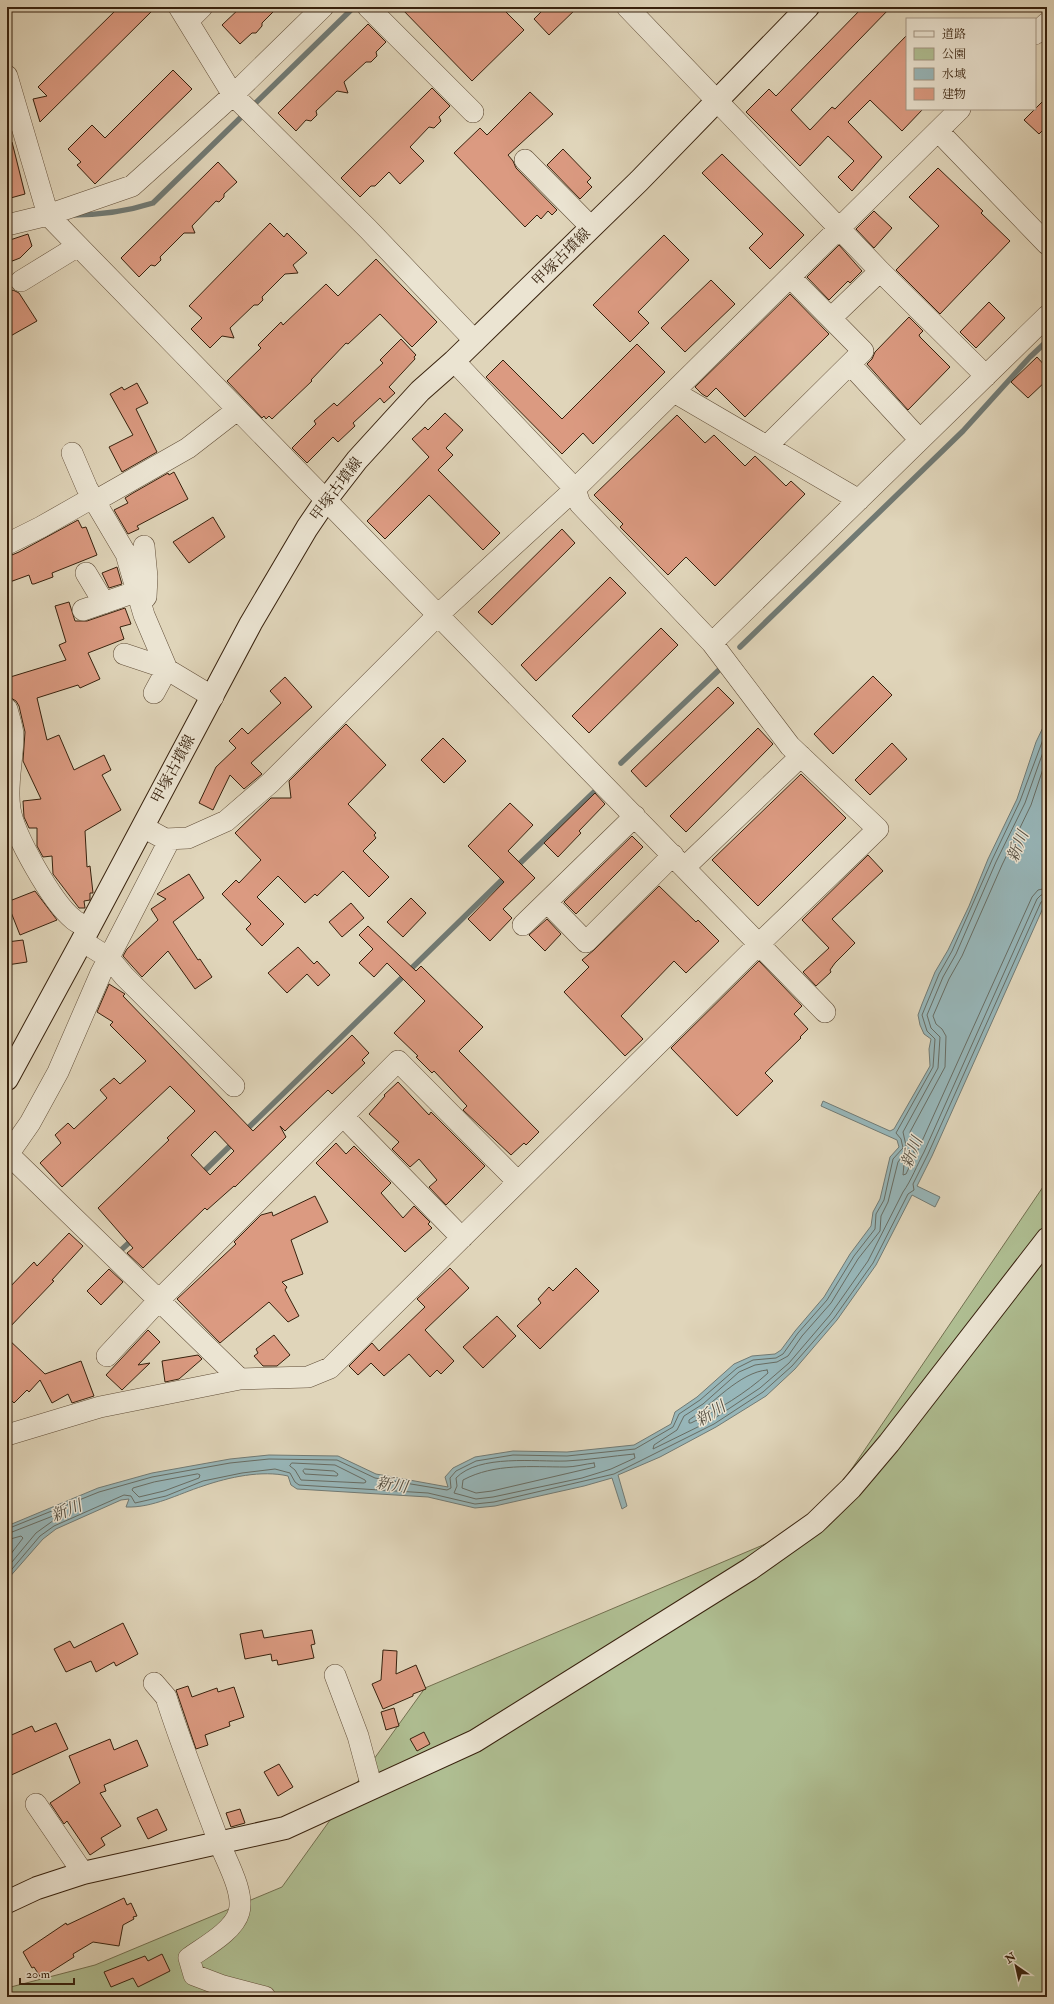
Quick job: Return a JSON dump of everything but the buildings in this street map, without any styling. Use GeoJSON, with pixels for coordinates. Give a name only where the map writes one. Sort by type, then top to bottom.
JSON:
{"type":"FeatureCollection","features":[{"type":"Feature","properties":{"kind":"main road","name":"甲塚古墳線"},"geometry":{"type":"LineString","coordinates":[[7,1079],[86,935],[255,616],[306,528],[326,500],[357,460],[420,391],[476,341],[639,181],[808,7]]}},
{"type":"Feature","properties":{"kind":"main road"},"geometry":{"type":"LineString","coordinates":[[7,1902],[37,1888],[83,1873],[284,1828],[475,1741],[750,1569],[815,1523],[851,1488],[889,1443],[1047,1239]]}},
{"type":"Feature","properties":{"kind":"street"},"geometry":{"type":"LineString","coordinates":[[7,225],[48,215],[132,186],[233,95],[323,7]]}},
{"type":"Feature","properties":{"kind":"street"},"geometry":{"type":"LineString","coordinates":[[368,7],[472,112]]}},
{"type":"Feature","properties":{"kind":"street"},"geometry":{"type":"LineString","coordinates":[[627,7],[880,271],[986,376]]}},
{"type":"Feature","properties":{"kind":"street"},"geometry":{"type":"LineString","coordinates":[[190,12],[233,95],[368,229],[476,341]]}},
{"type":"Feature","properties":{"kind":"street"},"geometry":{"type":"LineString","coordinates":[[1036,33],[1047,23]]}},
{"type":"Feature","properties":{"kind":"street"},"geometry":{"type":"LineString","coordinates":[[7,76],[48,215],[237,410],[439,614],[825,1012]]}},
{"type":"Feature","properties":{"kind":"street"},"geometry":{"type":"LineString","coordinates":[[143,827],[170,840],[188,838],[226,821],[270,783],[439,614],[576,489],[959,110]]}},
{"type":"Feature","properties":{"kind":"street"},"geometry":{"type":"LineString","coordinates":[[938,131],[1047,244]]}},
{"type":"Feature","properties":{"kind":"street"},"geometry":{"type":"LineString","coordinates":[[525,160],[591,227]]}},
{"type":"Feature","properties":{"kind":"street"},"geometry":{"type":"LineString","coordinates":[[21,281],[78,246]]}},
{"type":"Feature","properties":{"kind":"street"},"geometry":{"type":"LineString","coordinates":[[831,318],[880,271]]}},
{"type":"Feature","properties":{"kind":"street"},"geometry":{"type":"LineString","coordinates":[[767,446],[863,351],[790,277]]}},
{"type":"Feature","properties":{"kind":"street"},"geometry":{"type":"LineString","coordinates":[[712,643],[1047,316]]}},
{"type":"Feature","properties":{"kind":"street"},"geometry":{"type":"LineString","coordinates":[[7,1434],[100,1407],[240,1379],[308,1377],[330,1368],[759,944],[878,829],[790,746],[712,643],[580,504],[576,489],[454,361]]}},
{"type":"Feature","properties":{"kind":"street"},"geometry":{"type":"LineString","coordinates":[[850,364],[920,440]]}},
{"type":"Feature","properties":{"kind":"street"},"geometry":{"type":"LineString","coordinates":[[674,392],[859,500]]}},
{"type":"Feature","properties":{"kind":"street"},"geometry":{"type":"LineString","coordinates":[[7,544],[85,502],[95,501],[188,448],[237,410]]}},
{"type":"Feature","properties":{"kind":"street"},"geometry":{"type":"LineString","coordinates":[[72,453],[95,501],[126,554],[140,598],[167,670]]}},
{"type":"Feature","properties":{"kind":"street"},"geometry":{"type":"LineString","coordinates":[[83,610],[104,603],[147,597],[144,546]]}},
{"type":"Feature","properties":{"kind":"street"},"geometry":{"type":"LineString","coordinates":[[86,573],[104,603]]}},
{"type":"Feature","properties":{"kind":"street"},"geometry":{"type":"LineString","coordinates":[[124,654],[167,670],[213,697]]}},
{"type":"Feature","properties":{"kind":"street"},"geometry":{"type":"LineString","coordinates":[[154,693],[167,670]]}},
{"type":"Feature","properties":{"kind":"street"},"geometry":{"type":"LineString","coordinates":[[7,709],[13,734],[9,789],[10,808],[14,825],[27,853],[54,895],[86,935],[110,958],[124,976],[234,1086]]}},
{"type":"Feature","properties":{"kind":"street"},"geometry":{"type":"LineString","coordinates":[[547,902],[586,942],[801,756]]}},
{"type":"Feature","properties":{"kind":"street"},"geometry":{"type":"LineString","coordinates":[[524,924],[635,816]]}},
{"type":"Feature","properties":{"kind":"street"},"geometry":{"type":"LineString","coordinates":[[170,840],[110,958],[58,1072],[30,1123],[7,1154],[240,1379]]}},
{"type":"Feature","properties":{"kind":"street"},"geometry":{"type":"LineString","coordinates":[[107,1356],[159,1300],[398,1061],[518,1182]]}},
{"type":"Feature","properties":{"kind":"street"},"geometry":{"type":"LineString","coordinates":[[343,1116],[462,1238]]}},
{"type":"Feature","properties":{"kind":"street"},"geometry":{"type":"LineString","coordinates":[[335,1676],[358,1736],[372,1788]]}},
{"type":"Feature","properties":{"kind":"street"},"geometry":{"type":"LineString","coordinates":[[154,1683],[166,1697],[219,1843],[236,1883],[240,1902],[239,1913],[223,1935],[208,1943],[189,1958],[194,1975],[223,1986],[265,1997]]}},
{"type":"Feature","properties":{"kind":"street"},"geometry":{"type":"LineString","coordinates":[[36,1804],[83,1873]]}},
{"type":"Feature","properties":{"kind":"green space"},"geometry":{"type":"Polygon","coordinates":[[[1047,1181],[1047,1997],[7,1997],[7,1988],[95,1965],[282,1887],[425,1688],[815,1523],[1047,1181]]]}},
{"type":"Feature","properties":{"kind":"water","name":"新川"},"geometry":{"type":"Polygon","coordinates":[[[1047,719],[1047,899],[932,1156],[917,1186],[940,1197],[935,1207],[912,1195],[876,1265],[837,1320],[795,1369],[766,1396],[716,1427],[660,1457],[618,1475],[627,1506],[622,1509],[612,1478],[584,1486],[495,1506],[475,1508],[428,1497],[297,1489],[291,1485],[288,1476],[278,1474],[246,1475],[213,1483],[156,1503],[136,1507],[126,1507],[129,1499],[121,1500],[56,1529],[43,1539],[7,1580],[7,1526],[98,1488],[152,1473],[230,1459],[269,1455],[338,1456],[376,1474],[448,1487],[445,1477],[453,1468],[475,1457],[513,1451],[567,1452],[634,1445],[671,1424],[675,1412],[697,1397],[734,1364],[752,1356],[775,1354],[781,1350],[824,1297],[850,1254],[871,1226],[873,1212],[880,1199],[890,1157],[899,1147],[897,1140],[821,1106],[823,1101],[890,1131],[894,1129],[930,1066],[929,1049],[931,1039],[924,1034],[918,1015],[922,1004],[935,972],[948,950],[969,906],[988,859],[1017,799],[1036,742],[1047,719]]]}},
{"type":"Feature","properties":{"kind":"waterway"},"geometry":{"type":"LineString","coordinates":[[72,215],[113,212],[153,203],[354,7]]}},
{"type":"Feature","properties":{"kind":"waterway"},"geometry":{"type":"LineString","coordinates":[[740,647],[963,431],[1030,357],[1047,341]]}},
{"type":"Feature","properties":{"kind":"waterway"},"geometry":{"type":"LineString","coordinates":[[621,763],[720,669]]}},
{"type":"Feature","properties":{"kind":"waterway"},"geometry":{"type":"LineString","coordinates":[[515,868],[594,792]]}},
{"type":"Feature","properties":{"kind":"waterway"},"geometry":{"type":"LineString","coordinates":[[244,1132],[507,875]]}},
{"type":"Feature","properties":{"kind":"waterway"},"geometry":{"type":"LineString","coordinates":[[200,1175],[234,1142]]}},
{"type":"Feature","properties":{"kind":"waterway"},"geometry":{"type":"LineString","coordinates":[[120,1251],[133,1239]]}}]}
